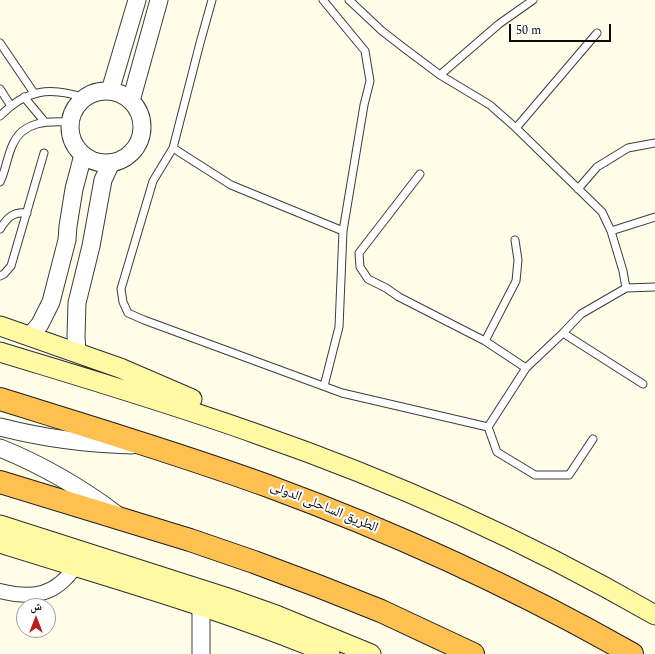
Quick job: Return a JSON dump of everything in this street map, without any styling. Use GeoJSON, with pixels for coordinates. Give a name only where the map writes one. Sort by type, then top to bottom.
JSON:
{"type":"FeatureCollection","features":[{"type":"Feature","properties":{"kind":"highway","name":"الطريق الساحلى الدولى"},"geometry":{"type":"LineString","coordinates":[[0,399],[148,446],[269,487],[387,534],[446,559],[510,590],[632,654]]}},
{"type":"Feature","properties":{"kind":"highway"},"geometry":{"type":"LineString","coordinates":[[0,482],[190,540],[247,560],[381,611],[472,654]]}},
{"type":"Feature","properties":{"kind":"main road"},"geometry":{"type":"LineString","coordinates":[[0,326],[120,368],[192,399]]}},
{"type":"Feature","properties":{"kind":"main road"},"geometry":{"type":"LineString","coordinates":[[0,339],[192,399],[326,446],[435,491],[528,534],[584,562],[655,601]]}},
{"type":"Feature","properties":{"kind":"main road"},"geometry":{"type":"LineString","coordinates":[[0,352],[255,433],[380,480],[515,542],[578,573],[655,615]]}},
{"type":"Feature","properties":{"kind":"main road"},"geometry":{"type":"LineString","coordinates":[[0,525],[225,597],[276,615],[371,654]]}},
{"type":"Feature","properties":{"kind":"main road"},"geometry":{"type":"LineString","coordinates":[[0,543],[200,606],[271,630],[330,654]]}},
{"type":"Feature","properties":{"kind":"main road"},"geometry":{"type":"LineString","coordinates":[[0,550],[28,552]]}},
{"type":"Feature","properties":{"kind":"street"},"geometry":{"type":"LineString","coordinates":[[110,91],[137,0]]}},
{"type":"Feature","properties":{"kind":"street"},"geometry":{"type":"LineString","coordinates":[[131,101],[159,0]]}},
{"type":"Feature","properties":{"kind":"street"},"geometry":{"type":"LineString","coordinates":[[110,91],[118,93],[131,101],[138,112],[142,125],[141,134],[139,142],[134,150],[127,156],[111,163],[101,163],[91,160],[76,148],[72,140],[70,122],[72,113],[77,104],[84,98],[92,93],[110,91]]}},
{"type":"Feature","properties":{"kind":"street"},"geometry":{"type":"LineString","coordinates":[[30,336],[40,324],[51,302],[67,240],[74,189],[83,155]]}},
{"type":"Feature","properties":{"kind":"street"},"geometry":{"type":"LineString","coordinates":[[77,352],[77,303],[94,230],[103,180],[111,163]]}},
{"type":"Feature","properties":{"kind":"street"},"geometry":{"type":"LineString","coordinates":[[68,226],[94,230]]}},
{"type":"Feature","properties":{"kind":"street"},"geometry":{"type":"LineString","coordinates":[[0,427],[47,437],[81,442],[148,446]]}},
{"type":"Feature","properties":{"kind":"street"},"geometry":{"type":"LineString","coordinates":[[0,448],[40,466],[69,482],[98,500],[125,521]]}},
{"type":"Feature","properties":{"kind":"street"},"geometry":{"type":"LineString","coordinates":[[0,591],[27,596],[46,592],[63,582],[75,566]]}},
{"type":"Feature","properties":{"kind":"street"},"geometry":{"type":"LineString","coordinates":[[200,606],[201,654]]}},
{"type":"Feature","properties":{"kind":"lane"},"geometry":{"type":"LineString","coordinates":[[212,0],[173,148],[153,181],[121,289],[123,302],[128,312],[144,320],[342,393],[488,428]]}},
{"type":"Feature","properties":{"kind":"lane"},"geometry":{"type":"LineString","coordinates":[[323,0],[365,51],[370,81],[364,105],[343,230],[339,327],[324,386]]}},
{"type":"Feature","properties":{"kind":"lane"},"geometry":{"type":"LineString","coordinates":[[349,0],[382,31],[440,75],[490,105],[516,128],[602,212],[611,231],[623,271],[626,288]]}},
{"type":"Feature","properties":{"kind":"lane"},"geometry":{"type":"LineString","coordinates":[[440,75],[499,24],[533,0]]}},
{"type":"Feature","properties":{"kind":"lane"},"geometry":{"type":"LineString","coordinates":[[516,128],[597,33]]}},
{"type":"Feature","properties":{"kind":"lane"},"geometry":{"type":"LineString","coordinates":[[0,43],[34,93]]}},
{"type":"Feature","properties":{"kind":"lane"},"geometry":{"type":"LineString","coordinates":[[0,89],[11,106]]}},
{"type":"Feature","properties":{"kind":"lane"},"geometry":{"type":"LineString","coordinates":[[0,116],[24,97],[34,93],[53,91],[64,92],[84,98]]}},
{"type":"Feature","properties":{"kind":"lane"},"geometry":{"type":"LineString","coordinates":[[24,97],[44,121]]}},
{"type":"Feature","properties":{"kind":"lane"},"geometry":{"type":"LineString","coordinates":[[0,182],[12,144],[17,137],[29,127],[44,121],[70,122]]}},
{"type":"Feature","properties":{"kind":"lane"},"geometry":{"type":"LineString","coordinates":[[578,189],[597,167],[628,148],[655,143]]}},
{"type":"Feature","properties":{"kind":"lane"},"geometry":{"type":"LineString","coordinates":[[173,148],[231,185],[343,230]]}},
{"type":"Feature","properties":{"kind":"lane"},"geometry":{"type":"LineString","coordinates":[[0,276],[4,274],[11,266],[44,153]]}},
{"type":"Feature","properties":{"kind":"lane"},"geometry":{"type":"LineString","coordinates":[[420,174],[359,253],[360,268],[368,279],[386,288],[405,301],[485,341],[526,368]]}},
{"type":"Feature","properties":{"kind":"lane"},"geometry":{"type":"LineString","coordinates":[[0,229],[8,217],[12,214],[22,212],[26,213]]}},
{"type":"Feature","properties":{"kind":"lane"},"geometry":{"type":"LineString","coordinates":[[611,231],[655,216]]}},
{"type":"Feature","properties":{"kind":"lane"},"geometry":{"type":"LineString","coordinates":[[485,341],[516,281],[518,260],[515,240]]}},
{"type":"Feature","properties":{"kind":"lane"},"geometry":{"type":"LineString","coordinates":[[488,428],[526,368],[581,314],[626,288],[655,287]]}},
{"type":"Feature","properties":{"kind":"lane"},"geometry":{"type":"LineString","coordinates":[[563,333],[643,384]]}},
{"type":"Feature","properties":{"kind":"lane"},"geometry":{"type":"LineString","coordinates":[[488,428],[497,452],[535,475],[569,475],[593,438]]}}]}
